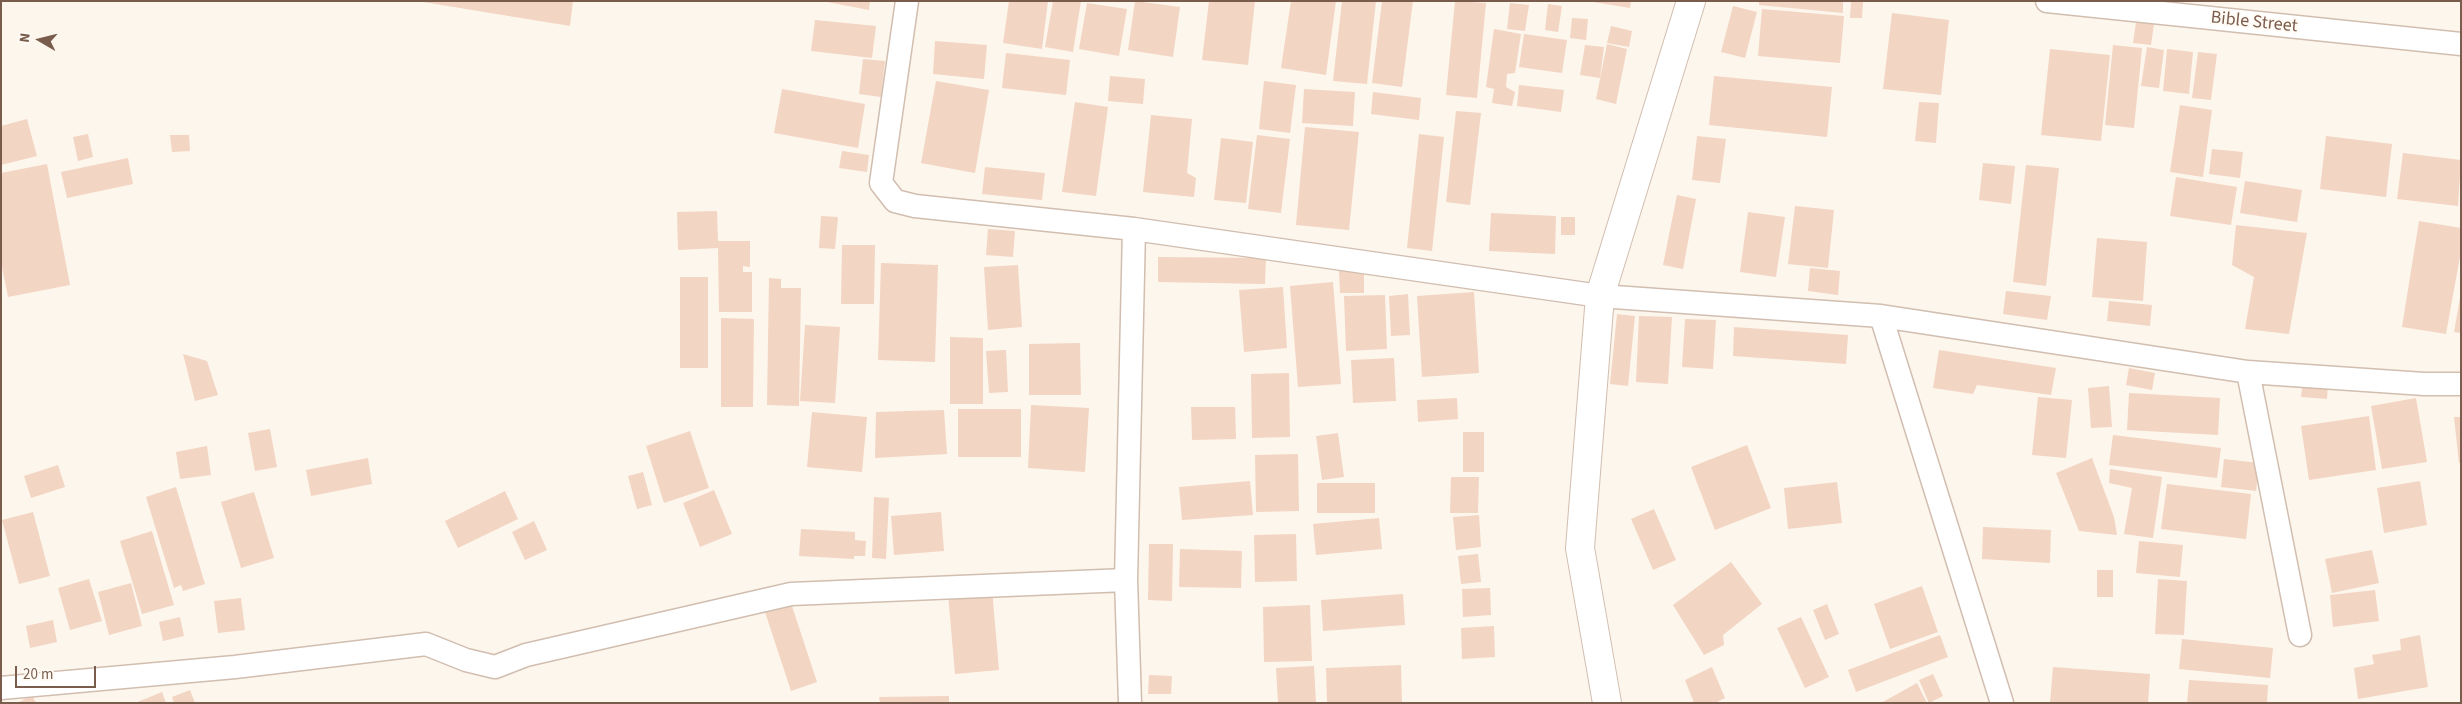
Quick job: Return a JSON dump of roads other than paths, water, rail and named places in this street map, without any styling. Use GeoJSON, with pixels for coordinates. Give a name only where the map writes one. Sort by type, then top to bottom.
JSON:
{"type":"FeatureCollection","features":[{"type":"Feature","properties":{"kind":"street"},"geometry":{"type":"LineString","coordinates":[[907,1],[881,184],[895,201],[915,206],[1134,229],[1600,296],[1881,316],[2248,372],[2424,384],[2461,384]]}},
{"type":"Feature","properties":{"kind":"street"},"geometry":{"type":"LineString","coordinates":[[1607,703],[1580,548],[1600,296],[1691,1]]}},
{"type":"Feature","properties":{"kind":"street","name":"Bible Street"},"geometry":{"type":"LineString","coordinates":[[2047,1],[2461,44]]}},
{"type":"Feature","properties":{"kind":"street"},"geometry":{"type":"LineString","coordinates":[[1130,703],[1126,580],[1134,229]]}},
{"type":"Feature","properties":{"kind":"street"},"geometry":{"type":"LineString","coordinates":[[1881,316],[2002,703]]}},
{"type":"Feature","properties":{"kind":"street"},"geometry":{"type":"LineString","coordinates":[[2248,372],[2300,635]]}},
{"type":"Feature","properties":{"kind":"street"},"geometry":{"type":"LineString","coordinates":[[1,688],[235,667],[392,646],[426,644],[466,660],[495,667],[526,655],[791,594],[1126,580]]}}]}
